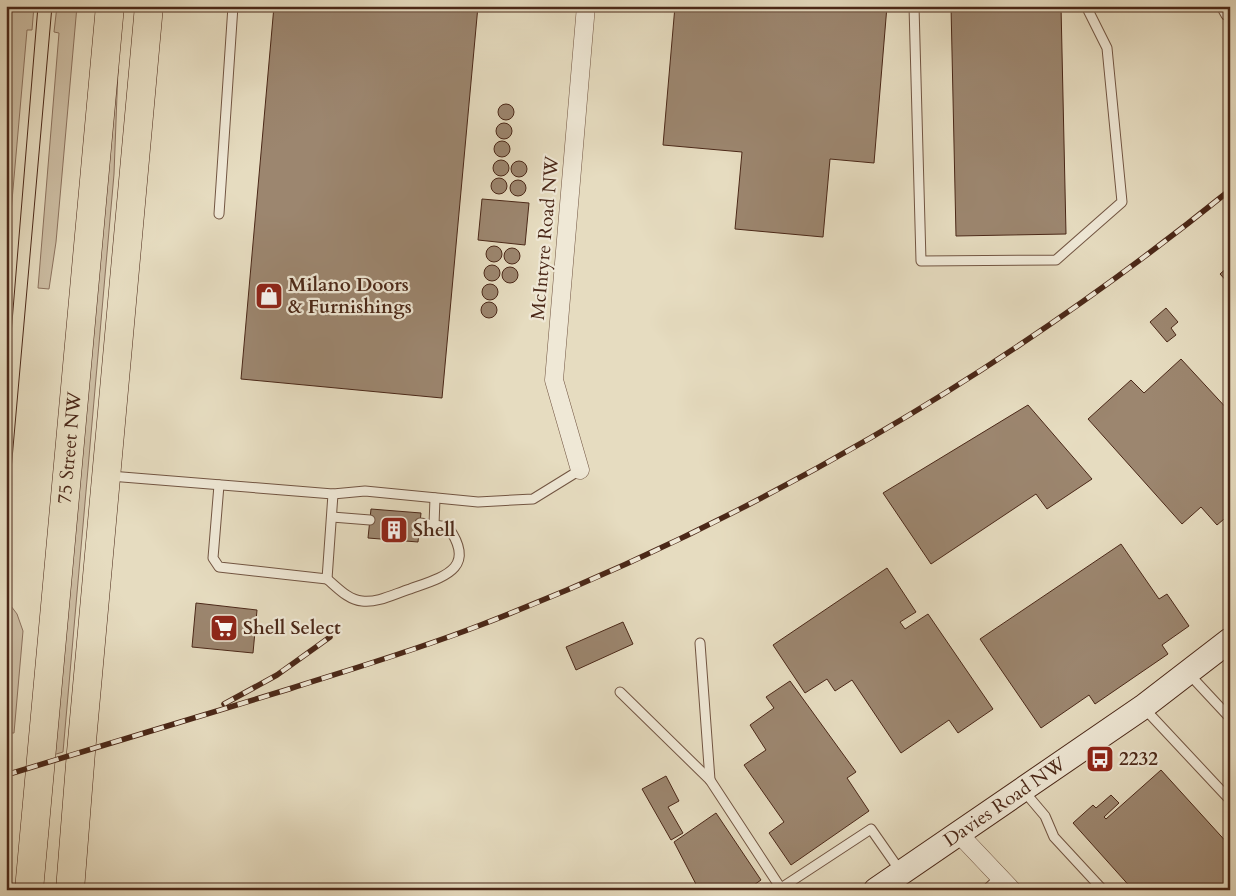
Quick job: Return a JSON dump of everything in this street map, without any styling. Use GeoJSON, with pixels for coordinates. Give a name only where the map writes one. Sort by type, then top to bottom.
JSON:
{"type":"FeatureCollection","features":[{"type":"Feature","properties":{"kind":"main road","name":"75 Street NW"},"geometry":{"type":"LineString","coordinates":[[29,890],[110,6]]}},
{"type":"Feature","properties":{"kind":"main road","name":"75 Street NW"},"geometry":{"type":"LineString","coordinates":[[70,890],[149,6]]}},
{"type":"Feature","properties":{"kind":"street","name":"McIntyre Road NW"},"geometry":{"type":"LineString","coordinates":[[580,470],[554,380],[586,6]]}},
{"type":"Feature","properties":{"kind":"street","name":"Davies Road NW"},"geometry":{"type":"LineString","coordinates":[[876,890],[1143,707],[1230,640]]}},
{"type":"Feature","properties":{"kind":"street"},"geometry":{"type":"LineString","coordinates":[[959,834],[1006,884]]}},
{"type":"Feature","properties":{"kind":"lane"},"geometry":{"type":"LineString","coordinates":[[219,214],[233,6]]}},
{"type":"Feature","properties":{"kind":"lane"},"geometry":{"type":"LineString","coordinates":[[914,6],[921,262],[1056,260],[1122,202],[1107,48],[1086,6]]}},
{"type":"Feature","properties":{"kind":"lane"},"geometry":{"type":"LineString","coordinates":[[1221,6],[1226,15]]}},
{"type":"Feature","properties":{"kind":"lane"},"geometry":{"type":"LineString","coordinates":[[106,476],[333,494],[366,491],[478,502],[533,500],[580,470]]}},
{"type":"Feature","properties":{"kind":"lane"},"geometry":{"type":"LineString","coordinates":[[219,485],[213,558],[219,567],[327,579],[348,597],[360,602],[374,602],[446,576],[456,568],[460,556],[458,541],[448,528],[420,523]]}},
{"type":"Feature","properties":{"kind":"lane"},"geometry":{"type":"LineString","coordinates":[[327,579],[333,494]]}},
{"type":"Feature","properties":{"kind":"lane"},"geometry":{"type":"LineString","coordinates":[[434,524],[435,498]]}},
{"type":"Feature","properties":{"kind":"lane"},"geometry":{"type":"LineString","coordinates":[[332,517],[370,520]]}},
{"type":"Feature","properties":{"kind":"lane"},"geometry":{"type":"LineString","coordinates":[[700,643],[710,780]]}},
{"type":"Feature","properties":{"kind":"lane"},"geometry":{"type":"LineString","coordinates":[[1188,674],[1230,718]]}},
{"type":"Feature","properties":{"kind":"lane"},"geometry":{"type":"LineString","coordinates":[[620,692],[710,780],[780,889],[871,829],[901,872]]}},
{"type":"Feature","properties":{"kind":"lane"},"geometry":{"type":"LineString","coordinates":[[1143,707],[1230,800]]}},
{"type":"Feature","properties":{"kind":"lane"},"geometry":{"type":"LineString","coordinates":[[1023,790],[1045,816],[1054,837],[1104,890]]}},
{"type":"Feature","properties":{"kind":"lane"},"geometry":{"type":"LineString","coordinates":[[986,890],[1006,884]]}},
{"type":"Feature","properties":{"kind":"shaded area"},"geometry":{"type":"Polygon","coordinates":[[[6,6],[34,6],[32,30],[27,30],[6,269],[6,6]]]}},
{"type":"Feature","properties":{"kind":"shaded area"},"geometry":{"type":"Polygon","coordinates":[[[57,6],[77,6],[56,242],[49,289],[38,288],[59,33],[54,32],[57,6]]]}},
{"type":"Feature","properties":{"kind":"shaded area"},"geometry":{"type":"Polygon","coordinates":[[[118,69],[114,174],[63,752],[53,755],[118,69]]]}},
{"type":"Feature","properties":{"kind":"shaded area"},"geometry":{"type":"Polygon","coordinates":[[[11,606],[17,614],[23,631],[14,733],[6,733],[6,647],[11,606]]]}},
{"type":"Feature","properties":{"kind":"building"},"geometry":{"type":"Polygon","coordinates":[[[274,6],[478,6],[442,398],[241,379],[274,6]]]}},
{"type":"Feature","properties":{"kind":"building"},"geometry":{"type":"Polygon","coordinates":[[[675,6],[887,6],[874,163],[830,159],[823,237],[735,229],[742,152],[663,145],[675,6]]]}},
{"type":"Feature","properties":{"kind":"building"},"geometry":{"type":"Polygon","coordinates":[[[951,6],[1061,6],[1066,234],[956,236],[951,6]]]}},
{"type":"Feature","properties":{"kind":"building"},"geometry":{"type":"Polygon","coordinates":[[[506,104],[512,106],[514,112],[512,118],[506,120],[500,118],[498,112],[500,106],[506,104]]]}},
{"type":"Feature","properties":{"kind":"building"},"geometry":{"type":"Polygon","coordinates":[[[504,123],[510,125],[512,131],[510,137],[504,139],[498,137],[496,131],[498,125],[504,123]]]}},
{"type":"Feature","properties":{"kind":"building"},"geometry":{"type":"Polygon","coordinates":[[[502,141],[508,143],[510,149],[508,155],[502,157],[496,155],[494,149],[496,143],[502,141]]]}},
{"type":"Feature","properties":{"kind":"building"},"geometry":{"type":"Polygon","coordinates":[[[501,160],[507,162],[509,168],[507,174],[501,176],[495,174],[493,168],[495,162],[501,160]]]}},
{"type":"Feature","properties":{"kind":"building"},"geometry":{"type":"Polygon","coordinates":[[[519,161],[525,163],[527,169],[525,175],[519,177],[513,175],[511,169],[513,163],[519,161]]]}},
{"type":"Feature","properties":{"kind":"building"},"geometry":{"type":"Polygon","coordinates":[[[499,178],[505,180],[507,186],[505,192],[499,194],[493,192],[491,186],[493,180],[499,178]]]}},
{"type":"Feature","properties":{"kind":"building"},"geometry":{"type":"Polygon","coordinates":[[[518,180],[524,182],[526,188],[524,194],[518,196],[512,194],[510,188],[512,182],[518,180]]]}},
{"type":"Feature","properties":{"kind":"building"},"geometry":{"type":"Polygon","coordinates":[[[482,199],[529,203],[525,245],[478,240],[482,199]]]}},
{"type":"Feature","properties":{"kind":"building"},"geometry":{"type":"Polygon","coordinates":[[[494,246],[502,254],[494,262],[486,254],[494,246]]]}},
{"type":"Feature","properties":{"kind":"building"},"geometry":{"type":"Polygon","coordinates":[[[512,248],[520,256],[512,264],[504,256],[512,248]]]}},
{"type":"Feature","properties":{"kind":"building"},"geometry":{"type":"Polygon","coordinates":[[[492,265],[500,273],[492,281],[484,273],[492,265]]]}},
{"type":"Feature","properties":{"kind":"building"},"geometry":{"type":"Polygon","coordinates":[[[1230,265],[1230,285],[1220,274],[1230,265]]]}},
{"type":"Feature","properties":{"kind":"building"},"geometry":{"type":"Polygon","coordinates":[[[510,267],[518,275],[510,283],[502,275],[510,267]]]}},
{"type":"Feature","properties":{"kind":"building"},"geometry":{"type":"Polygon","coordinates":[[[490,284],[498,292],[490,300],[482,292],[490,284]]]}},
{"type":"Feature","properties":{"kind":"building"},"geometry":{"type":"Polygon","coordinates":[[[489,302],[497,310],[489,318],[481,310],[489,302]]]}},
{"type":"Feature","properties":{"kind":"building"},"geometry":{"type":"Polygon","coordinates":[[[1166,308],[1178,322],[1171,328],[1176,335],[1167,342],[1150,322],[1166,308]]]}},
{"type":"Feature","properties":{"kind":"building"},"geometry":{"type":"Polygon","coordinates":[[[1181,359],[1230,412],[1230,514],[1217,525],[1201,507],[1182,524],[1088,419],[1131,380],[1144,393],[1181,359]]]}},
{"type":"Feature","properties":{"kind":"building"},"geometry":{"type":"Polygon","coordinates":[[[1028,405],[1092,479],[1047,509],[1036,494],[931,564],[883,493],[1028,405]]]}},
{"type":"Feature","properties":{"kind":"building","name":"Shell"},"geometry":{"type":"Polygon","coordinates":[[[371,509],[421,513],[418,542],[368,538],[371,509]]]}},
{"type":"Feature","properties":{"kind":"building"},"geometry":{"type":"Polygon","coordinates":[[[1121,544],[1159,599],[1167,594],[1189,626],[1162,645],[1168,654],[1095,704],[1089,695],[1041,728],[980,639],[1121,544]]]}},
{"type":"Feature","properties":{"kind":"building"},"geometry":{"type":"Polygon","coordinates":[[[887,568],[916,612],[900,622],[905,629],[928,614],[993,709],[958,733],[949,720],[901,753],[852,680],[835,691],[827,679],[805,693],[773,645],[887,568]]]}},
{"type":"Feature","properties":{"kind":"building","name":"Shell Select"},"geometry":{"type":"Polygon","coordinates":[[[196,603],[257,610],[253,653],[192,647],[196,603]]]}},
{"type":"Feature","properties":{"kind":"building"},"geometry":{"type":"Polygon","coordinates":[[[623,622],[633,644],[576,670],[566,647],[623,622]]]}},
{"type":"Feature","properties":{"kind":"building"},"geometry":{"type":"Polygon","coordinates":[[[790,681],[856,772],[847,778],[869,811],[791,865],[769,833],[784,822],[744,765],[766,750],[750,725],[774,708],[766,697],[790,681]]]}},
{"type":"Feature","properties":{"kind":"building"},"geometry":{"type":"Polygon","coordinates":[[[1161,770],[1230,846],[1230,887],[1227,890],[1133,890],[1073,823],[1093,805],[1096,808],[1111,795],[1119,803],[1104,817],[1106,819],[1161,770]]]}},
{"type":"Feature","properties":{"kind":"building"},"geometry":{"type":"Polygon","coordinates":[[[666,776],[679,801],[668,807],[683,833],[671,840],[642,789],[666,776]]]}},
{"type":"Feature","properties":{"kind":"building"},"geometry":{"type":"Polygon","coordinates":[[[716,813],[761,880],[747,890],[699,890],[674,842],[716,813]]]}},
{"type":"Feature","properties":{"kind":"tram line"},"geometry":{"type":"LineString","coordinates":[[6,395],[38,6]]}},
{"type":"Feature","properties":{"kind":"tram line"},"geometry":{"type":"LineString","coordinates":[[6,527],[52,6]]}},
{"type":"Feature","properties":{"kind":"railway"},"geometry":{"type":"LineString","coordinates":[[6,775],[289,689],[431,643],[579,585],[678,540],[775,491],[871,438],[964,381],[1055,321],[1144,257],[1230,190]]}},
{"type":"Feature","properties":{"kind":"railway"},"geometry":{"type":"LineString","coordinates":[[224,704],[277,675],[330,637]]}},
{"type":"Feature","properties":{"kind":"place","name":"Milano Doors & Furnishings"},"geometry":{"type":"Point","coordinates":[269,296]}},
{"type":"Feature","properties":{"kind":"place","name":"Shell"},"geometry":{"type":"Point","coordinates":[394,530]}},
{"type":"Feature","properties":{"kind":"place","name":"Shell Select"},"geometry":{"type":"Point","coordinates":[224,628]}},
{"type":"Feature","properties":{"kind":"place","name":"2232"},"geometry":{"type":"Point","coordinates":[1100,759]}}]}
